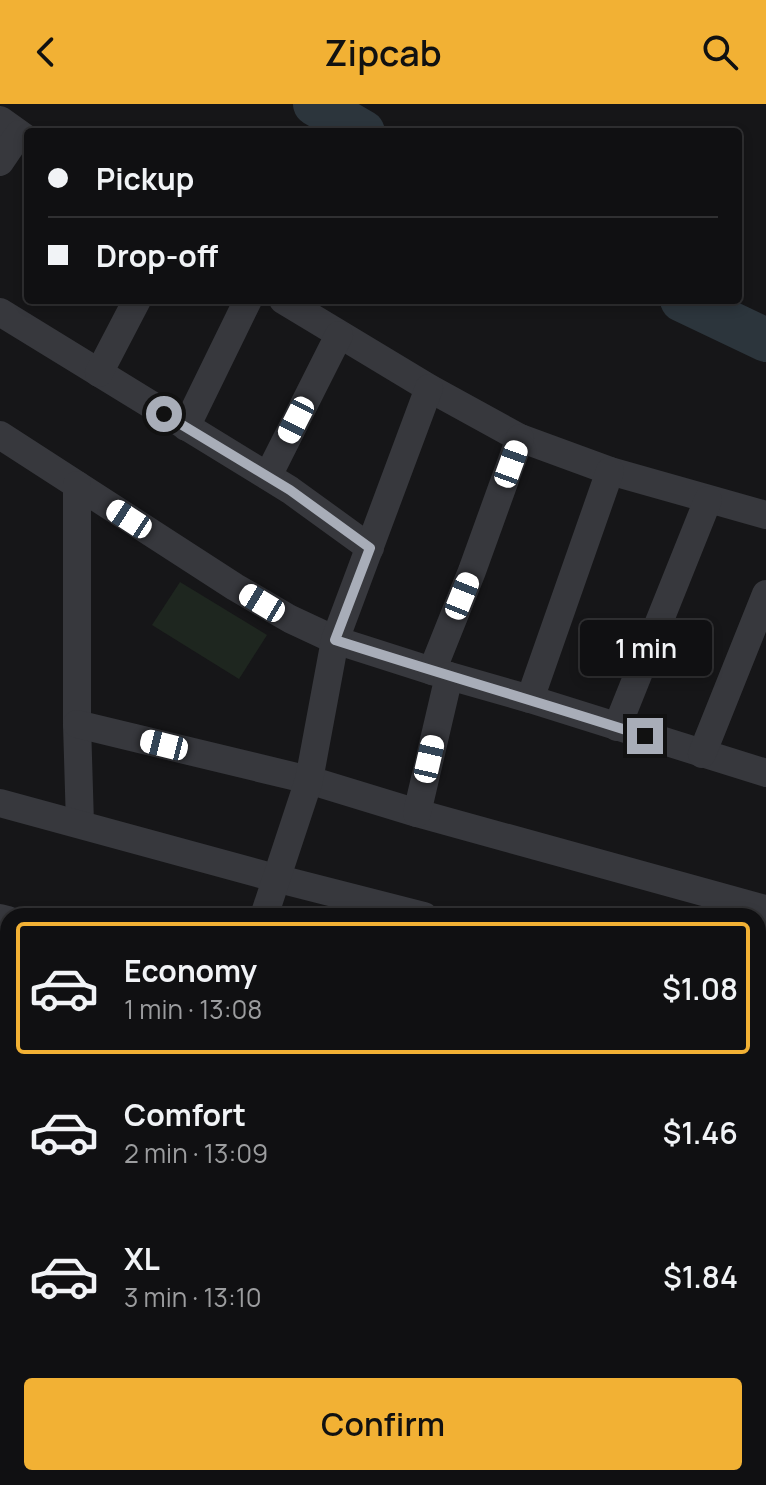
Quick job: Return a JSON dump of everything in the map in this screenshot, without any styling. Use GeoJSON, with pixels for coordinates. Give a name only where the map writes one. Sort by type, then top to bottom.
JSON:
{"type":"FeatureCollection","features":[{"type":"Feature","properties":{"kind":"street"},"geometry":{"type":"LineString","coordinates":[[0,162],[16,131]]}},
{"type":"Feature","properties":{"kind":"street"},"geometry":{"type":"LineString","coordinates":[[99,373],[135,304]]}},
{"type":"Feature","properties":{"kind":"street"},"geometry":{"type":"LineString","coordinates":[[186,427],[246,304]]}},
{"type":"Feature","properties":{"kind":"street"},"geometry":{"type":"LineString","coordinates":[[289,304],[429,388],[520,438],[610,471],[766,515]]}},
{"type":"Feature","properties":{"kind":"street"},"geometry":{"type":"LineString","coordinates":[[14,311],[99,373],[290,490],[370,548]]}},
{"type":"Feature","properties":{"kind":"street"},"geometry":{"type":"LineString","coordinates":[[268,476],[339,335]]}},
{"type":"Feature","properties":{"kind":"street"},"geometry":{"type":"LineString","coordinates":[[266,908],[309,780],[335,640],[429,388]]}},
{"type":"Feature","properties":{"kind":"street"},"geometry":{"type":"LineString","coordinates":[[0,435],[235,587],[290,619],[335,640],[766,773]]}},
{"type":"Feature","properties":{"kind":"street"},"geometry":{"type":"LineString","coordinates":[[417,813],[440,674],[472,571],[520,438]]}},
{"type":"Feature","properties":{"kind":"street"},"geometry":{"type":"LineString","coordinates":[[530,699],[610,471]]}},
{"type":"Feature","properties":{"kind":"street"},"geometry":{"type":"LineString","coordinates":[[77,485],[80,824]]}},
{"type":"Feature","properties":{"kind":"street"},"geometry":{"type":"LineString","coordinates":[[617,727],[708,500]]}},
{"type":"Feature","properties":{"kind":"street"},"geometry":{"type":"LineString","coordinates":[[702,754],[766,594]]}},
{"type":"Feature","properties":{"kind":"street"},"geometry":{"type":"LineString","coordinates":[[77,724],[309,780],[746,908]]}},
{"type":"Feature","properties":{"kind":"street"},"geometry":{"type":"LineString","coordinates":[[0,803],[393,908]]}},
{"type":"Feature","properties":{"kind":"shaded area"},"geometry":{"type":"Polygon","coordinates":[[[180,582],[267,635],[239,679],[152,625],[180,582]]]}},
{"type":"Feature","properties":{"kind":"waterway"},"geometry":{"type":"LineString","coordinates":[[315,104],[356,128]]}},
{"type":"Feature","properties":{"kind":"waterway"},"geometry":{"type":"LineString","coordinates":[[690,304],[766,340]]}},
{"type":"Feature","properties":{"kind":"route"},"geometry":{"type":"LineString","coordinates":[[164,414],[290,490],[370,548],[335,640],[645,736]]}}]}
